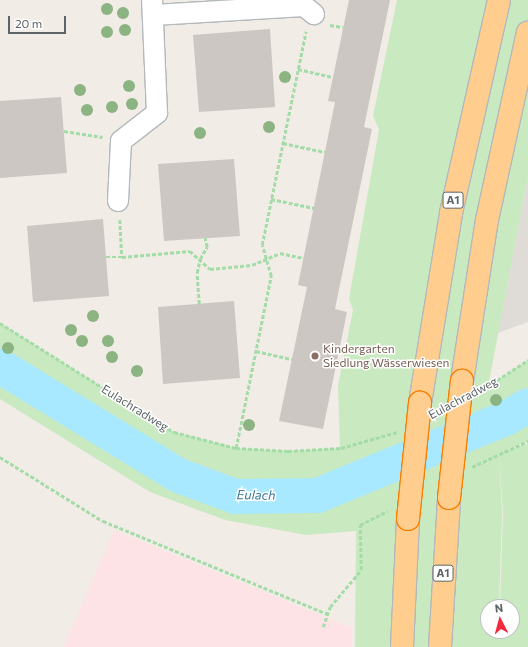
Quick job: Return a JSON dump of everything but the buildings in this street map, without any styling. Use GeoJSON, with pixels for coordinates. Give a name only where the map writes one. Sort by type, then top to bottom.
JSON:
{"type":"FeatureCollection","features":[{"type":"Feature","properties":{"kind":"highway","name":"A1"},"geometry":{"type":"LineString","coordinates":[[402,647],[408,519],[420,403],[451,213],[499,0]]}},
{"type":"Feature","properties":{"kind":"highway","name":"A1"},"geometry":{"type":"LineString","coordinates":[[440,647],[449,498],[468,388],[487,220],[528,32]]}},
{"type":"Feature","properties":{"kind":"lane"},"geometry":{"type":"LineString","coordinates":[[118,201],[122,141],[157,113],[153,8],[304,6],[314,14]]}},
{"type":"Feature","properties":{"kind":"path"},"geometry":{"type":"LineString","coordinates":[[236,448],[271,276],[262,245],[298,69],[308,25],[314,14]]}},
{"type":"Feature","properties":{"kind":"path"},"geometry":{"type":"LineString","coordinates":[[298,69],[333,77]]}},
{"type":"Feature","properties":{"kind":"path"},"geometry":{"type":"LineString","coordinates":[[64,131],[122,141]]}},
{"type":"Feature","properties":{"kind":"path"},"geometry":{"type":"LineString","coordinates":[[283,143],[325,152]]}},
{"type":"Feature","properties":{"kind":"path"},"geometry":{"type":"LineString","coordinates":[[271,199],[314,208]]}},
{"type":"Feature","properties":{"kind":"path"},"geometry":{"type":"LineString","coordinates":[[118,201],[122,257]]}},
{"type":"Feature","properties":{"kind":"path"},"geometry":{"type":"LineString","coordinates":[[199,304],[197,273],[200,259],[207,247],[205,238]]}},
{"type":"Feature","properties":{"kind":"path"},"geometry":{"type":"LineString","coordinates":[[106,257],[190,251],[210,268],[252,265],[280,253],[303,258]]}},
{"type":"Feature","properties":{"kind":"path","name":"Eulachradweg"},"geometry":{"type":"LineString","coordinates":[[0,323],[174,432],[236,448],[288,451],[341,448],[399,431]]}},
{"type":"Feature","properties":{"kind":"path"},"geometry":{"type":"LineString","coordinates":[[256,351],[292,359]]}},
{"type":"Feature","properties":{"kind":"path","name":"Eulachradweg"},"geometry":{"type":"LineString","coordinates":[[468,388],[528,360]]}},
{"type":"Feature","properties":{"kind":"path"},"geometry":{"type":"LineString","coordinates":[[0,457],[103,521],[327,614]]}},
{"type":"Feature","properties":{"kind":"shaded area"},"geometry":{"type":"Polygon","coordinates":[[[528,176],[528,322],[498,333],[528,176]]]}},
{"type":"Feature","properties":{"kind":"shaded area"},"geometry":{"type":"Polygon","coordinates":[[[114,530],[352,628],[352,647],[64,647],[114,530]]]}},
{"type":"Feature","properties":{"kind":"green space"},"geometry":{"type":"Polygon","coordinates":[[[397,0],[528,0],[528,176],[488,387],[528,360],[528,441],[507,450],[528,444],[528,647],[355,647],[356,531],[306,535],[225,520],[150,492],[0,399],[0,323],[174,432],[236,448],[288,451],[340,448],[338,386],[353,310],[349,299],[379,130],[373,116],[397,0]],[[499,454],[502,514],[499,599],[480,599],[480,639],[520,639],[520,599],[500,599],[503,514],[499,454]]]}},
{"type":"Feature","properties":{"kind":"waterway","name":"Eulach"},"geometry":{"type":"LineString","coordinates":[[0,366],[178,475],[235,496],[317,495],[507,417],[528,405]]}},
{"type":"Feature","properties":{"kind":"place","name":"Kindergarten Siedlung Wässerwiesen"},"geometry":{"type":"Point","coordinates":[315,356]}}]}
